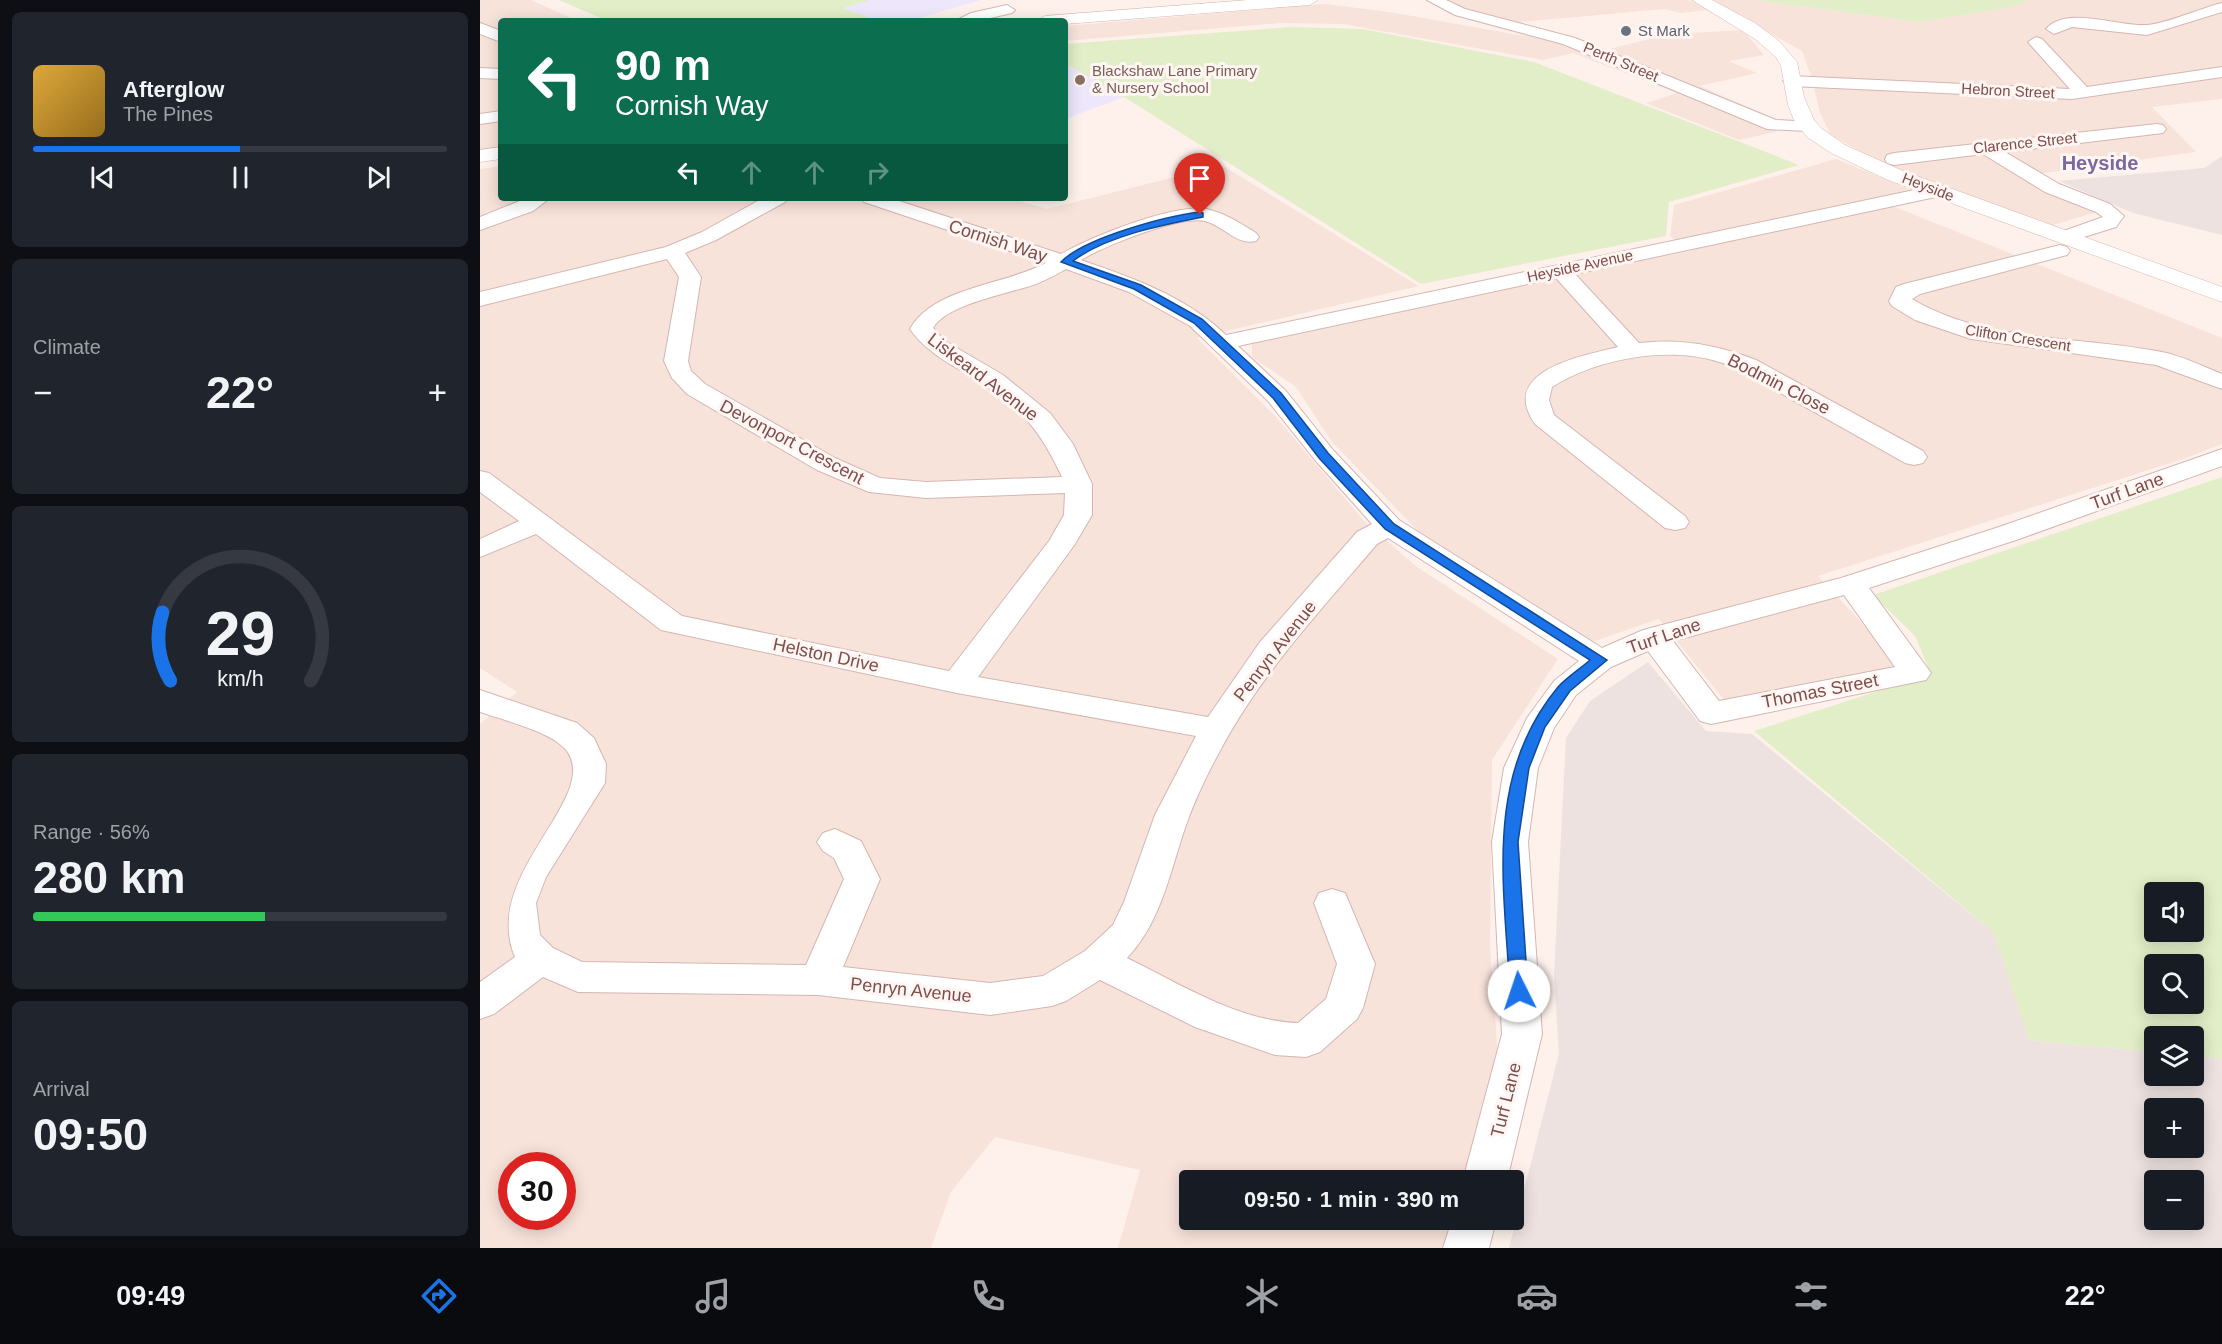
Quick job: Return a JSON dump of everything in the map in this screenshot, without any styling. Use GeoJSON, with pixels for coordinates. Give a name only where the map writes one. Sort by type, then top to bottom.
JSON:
{"type":"FeatureCollection","features":[{"type":"Feature","properties":{"kind":"main road"},"geometry":{"type":"LineString","coordinates":[[1068,19],[1274,1],[1310,0]]}},
{"type":"Feature","properties":{"kind":"main road"},"geometry":{"type":"LineString","coordinates":[[1700,0],[1734,17],[1781,52],[1791,68],[1791,81],[1806,126]]}},
{"type":"Feature","properties":{"kind":"main road","name":"Heyside"},"geometry":{"type":"LineString","coordinates":[[1806,126],[1822,139],[1856,157],[2063,244],[2222,295]]}},
{"type":"Feature","properties":{"kind":"main road"},"geometry":{"type":"LineString","coordinates":[[480,156],[498,153]]}},
{"type":"Feature","properties":{"kind":"street","name":"Perth Street"},"geometry":{"type":"LineString","coordinates":[[1434,0],[1460,12],[1569,41],[1773,125],[1806,126]]}},
{"type":"Feature","properties":{"kind":"street"},"geometry":{"type":"LineString","coordinates":[[2187,2],[2220,10]]}},
{"type":"Feature","properties":{"kind":"street"},"geometry":{"type":"LineString","coordinates":[[971,18],[1007,10]]}},
{"type":"Feature","properties":{"kind":"street"},"geometry":{"type":"LineString","coordinates":[[2054,29],[2070,22],[2147,30],[2220,10]]}},
{"type":"Feature","properties":{"kind":"street"},"geometry":{"type":"LineString","coordinates":[[480,28],[498,36]]}},
{"type":"Feature","properties":{"kind":"street"},"geometry":{"type":"LineString","coordinates":[[2036,42],[2083,93]]}},
{"type":"Feature","properties":{"kind":"street"},"geometry":{"type":"LineString","coordinates":[[480,72],[498,74]]}},
{"type":"Feature","properties":{"kind":"street","name":"Hebron Street"},"geometry":{"type":"LineString","coordinates":[[1791,81],[2083,93],[2222,72]]}},
{"type":"Feature","properties":{"kind":"street"},"geometry":{"type":"LineString","coordinates":[[480,119],[498,116]]}},
{"type":"Feature","properties":{"kind":"street","name":"Clarence Street"},"geometry":{"type":"LineString","coordinates":[[1894,159],[2157,129]]}},
{"type":"Feature","properties":{"kind":"street"},"geometry":{"type":"LineString","coordinates":[[1984,147],[2052,188],[2103,208],[2114,216],[2109,222],[2063,244]]}},
{"type":"Feature","properties":{"kind":"street","name":"Heyside Avenue"},"geometry":{"type":"LineString","coordinates":[[1223,342],[1938,191]]}},
{"type":"Feature","properties":{"kind":"street"},"geometry":{"type":"LineString","coordinates":[[480,224],[526,207],[535,201]]}},
{"type":"Feature","properties":{"kind":"street"},"geometry":{"type":"LineString","coordinates":[[480,299],[673,251],[709,236],[773,201]]}},
{"type":"Feature","properties":{"kind":"street","name":"Cornish Way"},"geometry":{"type":"LineString","coordinates":[[879,201],[1137,287],[1198,321],[1223,342],[1277,396],[1323,455],[1389,526],[1600,660]]}},
{"type":"Feature","properties":{"kind":"street"},"geometry":{"type":"LineString","coordinates":[[1065,262],[1079,252],[1108,240],[1190,215],[1216,218],[1249,237]]}},
{"type":"Feature","properties":{"kind":"street","name":"Clifton Crescent"},"geometry":{"type":"LineString","coordinates":[[2063,244],[2018,262],[1912,289],[1904,292],[1900,301],[1923,315],[1979,334],[2161,358],[2222,382]]}},
{"type":"Feature","properties":{"kind":"street","name":"Devonport Crescent"},"geometry":{"type":"LineString","coordinates":[[673,251],[690,277],[676,362],[680,373],[696,389],[806,452],[865,482],[897,489],[926,490],[1079,484]]}},
{"type":"Feature","properties":{"kind":"street","name":"Liskeard Avenue"},"geometry":{"type":"LineString","coordinates":[[957,683],[1061,544],[1078,515],[1079,484],[1060,444],[1041,418],[994,380],[937,346],[921,329],[925,319],[936,311],[1030,279],[1065,262]]}},
{"type":"Feature","properties":{"kind":"street"},"geometry":{"type":"LineString","coordinates":[[1560,270],[1633,350]]}},
{"type":"Feature","properties":{"kind":"street","name":"Bodmin Close"},"geometry":{"type":"LineString","coordinates":[[1675,522],[1551,426],[1539,411],[1537,401],[1539,387],[1549,378],[1606,356],[1633,350],[1700,348],[1729,356],[1914,457]]}},
{"type":"Feature","properties":{"kind":"street","name":"Turf Lane"},"geometry":{"type":"LineString","coordinates":[[1488,1170],[1522,1034],[1510,842],[1521,768],[1538,726],[1565,688],[1600,660],[1654,637],[1851,584],[2009,533],[2222,457]]}},
{"type":"Feature","properties":{"kind":"street","name":"Helston Drive"},"geometry":{"type":"LineString","coordinates":[[480,479],[672,623],[957,683],[1216,729]]}},
{"type":"Feature","properties":{"kind":"street"},"geometry":{"type":"LineString","coordinates":[[480,549],[537,523]]}},
{"type":"Feature","properties":{"kind":"street","name":"Penryn Avenue"},"geometry":{"type":"LineString","coordinates":[[480,700],[565,732],[582,746],[589,764],[588,783],[529,874],[518,903],[520,934],[540,959],[578,977],[818,980],[1001,998],[1023,996],[1052,990],[1099,962],[1127,934],[1142,902],[1172,814],[1216,729],[1271,649],[1367,538],[1389,526]]}},
{"type":"Feature","properties":{"kind":"street","name":"Thomas Street"},"geometry":{"type":"LineString","coordinates":[[1654,637],[1711,713],[1915,673],[1851,584]]}},
{"type":"Feature","properties":{"kind":"street"},"geometry":{"type":"LineString","coordinates":[[818,980],[862,879],[848,850],[835,842]]}},
{"type":"Feature","properties":{"kind":"street"},"geometry":{"type":"LineString","coordinates":[[1099,962],[1209,1016],[1275,1039],[1306,1040],[1343,1008],[1356,964],[1332,903]]}},
{"type":"Feature","properties":{"kind":"street"},"geometry":{"type":"LineString","coordinates":[[480,1003],[540,959]]}},
{"type":"Feature","properties":{"kind":"street"},"geometry":{"type":"LineString","coordinates":[[1466,1248],[1471,1230]]}},
{"type":"Feature","properties":{"kind":"shaded area"},"geometry":{"type":"Polygon","coordinates":[[[480,0],[531,0],[571,18],[498,18],[498,150],[480,153],[480,0]]]}},
{"type":"Feature","properties":{"kind":"shaded area"},"geometry":{"type":"Polygon","coordinates":[[[559,0],[981,0],[919,18],[601,18],[559,0]]]}},
{"type":"Feature","properties":{"kind":"shaded area"},"geometry":{"type":"Polygon","coordinates":[[[1446,0],[1688,0],[1708,10],[1681,13],[1665,9],[1520,22],[1601,51],[1670,34],[1743,30],[1764,55],[1729,61],[1757,73],[1700,86],[1784,123],[1775,132],[1739,140],[1646,103],[1677,93],[1573,53],[1543,60],[1343,24],[1281,23],[1068,41],[1068,26],[1325,4],[1390,12],[1530,37],[1449,14],[1446,0]]]}},
{"type":"Feature","properties":{"kind":"shaded area"},"geometry":{"type":"Polygon","coordinates":[[[1710,0],[1754,0],[1920,22],[2012,7],[2030,0],[2222,0],[2222,99],[2152,107],[2196,152],[2023,176],[2097,212],[2053,225],[1888,167],[1831,135],[1820,113],[1802,51],[1710,0]]]}},
{"type":"Feature","properties":{"kind":"shaded area","name":"Blackshaw Lane Primary & Nursery School"},"geometry":{"type":"Polygon","coordinates":[[[1068,64],[1124,97],[1068,118],[1068,64]]]}},
{"type":"Feature","properties":{"kind":"shaded area"},"geometry":{"type":"Polygon","coordinates":[[[2222,156],[2222,235],[2133,213],[2059,181],[2204,168],[2222,156]]]}},
{"type":"Feature","properties":{"kind":"shaded area"},"geometry":{"type":"Polygon","coordinates":[[[1836,159],[1922,194],[1880,201],[2222,338],[2222,444],[2186,458],[1818,576],[1902,666],[1724,700],[1659,619],[1589,643],[1419,532],[1332,442],[1296,387],[1252,357],[1252,343],[1584,270],[1691,251],[1670,236],[1674,205],[1836,159]]]}},
{"type":"Feature","properties":{"kind":"shaded area"},"geometry":{"type":"Polygon","coordinates":[[[1222,165],[1419,286],[1197,338],[1276,417],[1364,521],[1417,567],[1558,659],[1492,760],[1490,949],[1500,1081],[1470,1170],[1179,1170],[1179,1230],[1451,1230],[1445,1248],[1118,1248],[1140,1170],[995,1137],[951,1192],[931,1248],[480,1248],[480,724],[517,692],[480,668],[480,169],[498,166],[498,201],[1020,201],[1047,209],[1222,165]]]}},
{"type":"Feature","properties":{"kind":"shaded area"},"geometry":{"type":"Polygon","coordinates":[[[1648,662],[1706,731],[1752,734],[1994,933],[2030,1040],[2144,1051],[2144,1086],[2204,1086],[2204,1057],[2222,1059],[2222,1248],[1509,1248],[1514,1230],[1524,1230],[1524,1190],[1559,1054],[1554,975],[1566,738],[1590,701],[1648,662]]]}},
{"type":"Feature","properties":{"kind":"green space"},"geometry":{"type":"Polygon","coordinates":[[[559,0],[871,0],[842,8],[870,18],[601,18],[559,0]]]}},
{"type":"Feature","properties":{"kind":"green space"},"geometry":{"type":"Polygon","coordinates":[[[1754,0],[2030,0],[2013,7],[1920,22],[1754,0]]]}},
{"type":"Feature","properties":{"kind":"green space"},"geometry":{"type":"Polygon","coordinates":[[[1292,27],[1363,29],[1534,62],[1799,165],[1669,202],[1666,236],[1421,284],[1124,97],[1068,65],[1068,44],[1292,27]]]}},
{"type":"Feature","properties":{"kind":"green space"},"geometry":{"type":"Polygon","coordinates":[[[2222,477],[2222,1059],[2204,1057],[2204,1026],[2144,1026],[2144,1051],[2029,1040],[1994,933],[1754,731],[1931,674],[1915,636],[1873,595],[2222,477]]]}},
{"type":"Feature","properties":{"kind":"place","name":"St Mark"},"geometry":{"type":"Point","coordinates":[1626,31]}},
{"type":"Feature","properties":{"kind":"place","name":"Blackshaw Lane Primary & Nursery School"},"geometry":{"type":"Point","coordinates":[1080,80]}},
{"type":"Feature","properties":{"kind":"district","name":"Heyside"},"geometry":{"type":"Point","coordinates":[2100,163]}},
{"type":"Feature","properties":{"kind":"route"},"geometry":{"type":"LineString","coordinates":[[1200,215],[1179,217],[1108,240],[1079,252],[1065,262],[1137,287],[1198,321],[1223,342],[1277,396],[1323,455],[1389,526],[1600,660],[1565,688],[1538,726],[1521,768],[1510,842],[1519,991]]}}]}
